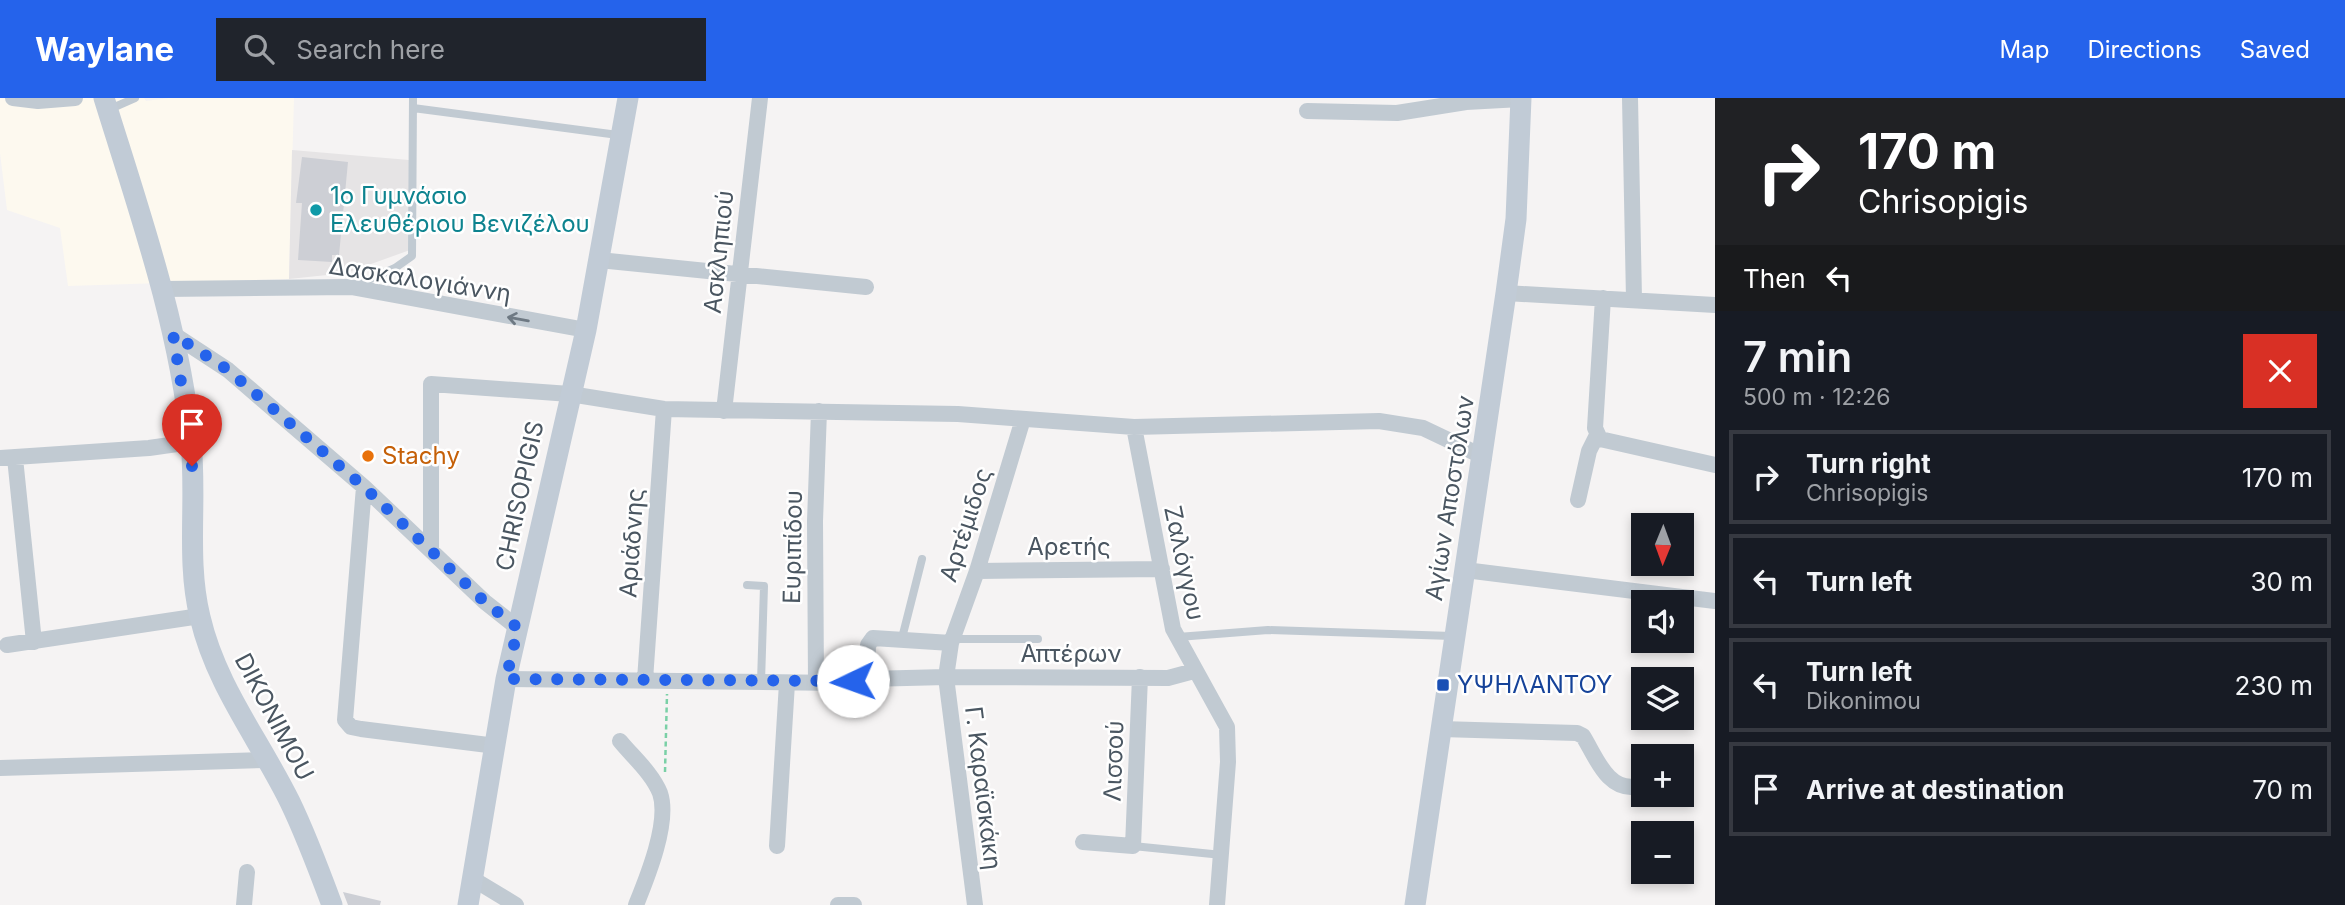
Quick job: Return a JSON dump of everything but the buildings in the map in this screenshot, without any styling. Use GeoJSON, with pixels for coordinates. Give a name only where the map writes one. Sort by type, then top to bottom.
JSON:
{"type":"FeatureCollection","features":[{"type":"Feature","properties":{"kind":"street"},"geometry":{"type":"LineString","coordinates":[[13,98],[37,101],[75,98]]}},
{"type":"Feature","properties":{"kind":"street","name":"CHRISOPIGIS"},"geometry":{"type":"LineString","coordinates":[[468,905],[506,679],[569,394],[586,330],[628,98]]}},
{"type":"Feature","properties":{"kind":"street","name":"Ασκληπιού"},"geometry":{"type":"LineString","coordinates":[[724,411],[760,98]]}},
{"type":"Feature","properties":{"kind":"street"},"geometry":{"type":"LineString","coordinates":[[1307,111],[1397,114],[1466,102],[1521,98]]}},
{"type":"Feature","properties":{"kind":"street","name":"Αγίων Αποστόλων"},"geometry":{"type":"LineString","coordinates":[[1415,905],[1484,457],[1516,219],[1521,98]]}},
{"type":"Feature","properties":{"kind":"street"},"geometry":{"type":"LineString","coordinates":[[1630,98],[1634,299]]}},
{"type":"Feature","properties":{"kind":"street","name":"DIKONIMOU"},"geometry":{"type":"LineString","coordinates":[[106,104],[163,289],[173,334],[191,442],[194,583],[200,616],[222,683],[290,802],[332,905]]}},
{"type":"Feature","properties":{"kind":"street"},"geometry":{"type":"LineString","coordinates":[[598,260],[866,287]]}},
{"type":"Feature","properties":{"kind":"street","name":"Δασκαλογιάννη"},"geometry":{"type":"LineString","coordinates":[[163,289],[351,287],[586,330]]}},
{"type":"Feature","properties":{"kind":"street"},"geometry":{"type":"LineString","coordinates":[[1506,293],[1715,305]]}},
{"type":"Feature","properties":{"kind":"street"},"geometry":{"type":"LineString","coordinates":[[1578,500],[1589,451],[1597,435],[1603,298]]}},
{"type":"Feature","properties":{"kind":"street"},"geometry":{"type":"LineString","coordinates":[[173,334],[228,370],[364,487],[485,602],[518,628]]}},
{"type":"Feature","properties":{"kind":"street"},"geometry":{"type":"LineString","coordinates":[[431,548],[431,384],[569,394],[664,409],[958,414],[1134,427],[1379,421],[1423,428],[1484,457]]}},
{"type":"Feature","properties":{"kind":"street","name":"Αριάδνης"},"geometry":{"type":"LineString","coordinates":[[645,680],[664,409]]}},
{"type":"Feature","properties":{"kind":"street","name":"Ευριπίδου"},"geometry":{"type":"LineString","coordinates":[[816,683],[815,521],[819,411]]}},
{"type":"Feature","properties":{"kind":"street","name":"Αρτέμιδος"},"geometry":{"type":"LineString","coordinates":[[952,641],[977,571],[1023,419]]}},
{"type":"Feature","properties":{"kind":"street","name":"Ζαλόγγου"},"geometry":{"type":"LineString","coordinates":[[1134,427],[1169,614],[1177,638],[1227,727],[1228,762],[1217,905]]}},
{"type":"Feature","properties":{"kind":"street"},"geometry":{"type":"LineString","coordinates":[[1597,435],[1604,442],[1715,465]]}},
{"type":"Feature","properties":{"kind":"street"},"geometry":{"type":"LineString","coordinates":[[34,642],[7,458],[149,448],[191,442]]}},
{"type":"Feature","properties":{"kind":"street"},"geometry":{"type":"LineString","coordinates":[[364,487],[345,720],[360,729],[496,746]]}},
{"type":"Feature","properties":{"kind":"street","name":"Αρετής"},"geometry":{"type":"LineString","coordinates":[[977,571],[1162,569]]}},
{"type":"Feature","properties":{"kind":"street"},"geometry":{"type":"LineString","coordinates":[[1465,570],[1715,601]]}},
{"type":"Feature","properties":{"kind":"street"},"geometry":{"type":"LineString","coordinates":[[7,645],[200,616]]}},
{"type":"Feature","properties":{"kind":"street"},"geometry":{"type":"LineString","coordinates":[[867,679],[869,641],[877,637],[952,641]]}},
{"type":"Feature","properties":{"kind":"street","name":"Γ. Καραϊσκάκη"},"geometry":{"type":"LineString","coordinates":[[952,641],[946,677],[975,905]]}},
{"type":"Feature","properties":{"kind":"street","name":"Απτέρων"},"geometry":{"type":"LineString","coordinates":[[946,677],[1168,678],[1194,671]]}},
{"type":"Feature","properties":{"kind":"street","name":"Γ. Καραϊσκάκη"},"geometry":{"type":"LineString","coordinates":[[506,679],[816,683],[946,677]]}},
{"type":"Feature","properties":{"kind":"street","name":"Λισσού"},"geometry":{"type":"LineString","coordinates":[[1133,846],[1140,677]]}},
{"type":"Feature","properties":{"kind":"street"},"geometry":{"type":"LineString","coordinates":[[777,846],[787,683]]}},
{"type":"Feature","properties":{"kind":"street"},"geometry":{"type":"LineString","coordinates":[[1441,729],[1577,733],[1583,736],[1612,782],[1631,788]]}},
{"type":"Feature","properties":{"kind":"street"},"geometry":{"type":"LineString","coordinates":[[620,741],[653,780],[661,796],[659,833],[636,905]]}},
{"type":"Feature","properties":{"kind":"street"},"geometry":{"type":"LineString","coordinates":[[0,768],[266,760]]}},
{"type":"Feature","properties":{"kind":"street"},"geometry":{"type":"LineString","coordinates":[[1083,842],[1133,846]]}},
{"type":"Feature","properties":{"kind":"street"},"geometry":{"type":"LineString","coordinates":[[244,905],[247,872]]}},
{"type":"Feature","properties":{"kind":"street"},"geometry":{"type":"LineString","coordinates":[[473,879],[516,905]]}},
{"type":"Feature","properties":{"kind":"street"},"geometry":{"type":"LineString","coordinates":[[838,905],[855,905]]}},
{"type":"Feature","properties":{"kind":"lane"},"geometry":{"type":"LineString","coordinates":[[106,104],[135,98]]}},
{"type":"Feature","properties":{"kind":"lane"},"geometry":{"type":"LineString","coordinates":[[351,287],[396,268],[412,256],[413,98]]}},
{"type":"Feature","properties":{"kind":"lane"},"geometry":{"type":"LineString","coordinates":[[413,108],[621,136]]}},
{"type":"Feature","properties":{"kind":"lane"},"geometry":{"type":"LineString","coordinates":[[902,638],[922,559]]}},
{"type":"Feature","properties":{"kind":"lane"},"geometry":{"type":"LineString","coordinates":[[747,585],[764,586],[761,682]]}},
{"type":"Feature","properties":{"kind":"lane"},"geometry":{"type":"LineString","coordinates":[[1177,638],[1268,630],[1455,636]]}},
{"type":"Feature","properties":{"kind":"lane"},"geometry":{"type":"LineString","coordinates":[[952,641],[1038,639]]}},
{"type":"Feature","properties":{"kind":"lane"},"geometry":{"type":"LineString","coordinates":[[1133,846],[1222,855]]}},
{"type":"Feature","properties":{"kind":"path"},"geometry":{"type":"LineString","coordinates":[[661,796],[666,764],[667,681]]}},
{"type":"Feature","properties":{"kind":"shaded area"},"geometry":{"type":"Polygon","coordinates":[[[0,98],[28,101],[28,98],[144,98],[146,101],[169,98],[294,98],[289,279],[68,286],[60,228],[7,210],[0,153],[0,98]]]}},
{"type":"Feature","properties":{"kind":"shaded area"},"geometry":{"type":"Polygon","coordinates":[[[292,150],[409,160],[410,250],[346,273],[289,279],[292,150]]]}},
{"type":"Feature","properties":{"kind":"place","name":"1ο Γυμνάσιο Ελευθέριου Βενιζέλου"},"geometry":{"type":"Point","coordinates":[316,210]}},
{"type":"Feature","properties":{"kind":"place","name":"Stachy"},"geometry":{"type":"Point","coordinates":[368,456]}},
{"type":"Feature","properties":{"kind":"place","name":"ΥΨΗΛΑΝΤΟΥ"},"geometry":{"type":"Point","coordinates":[1443,685]}},
{"type":"Feature","properties":{"kind":"route"},"geometry":{"type":"LineString","coordinates":[[192,466],[191,442],[173,334],[205,352],[228,370],[364,487],[485,602],[518,628],[506,679],[853,681]]}}]}
